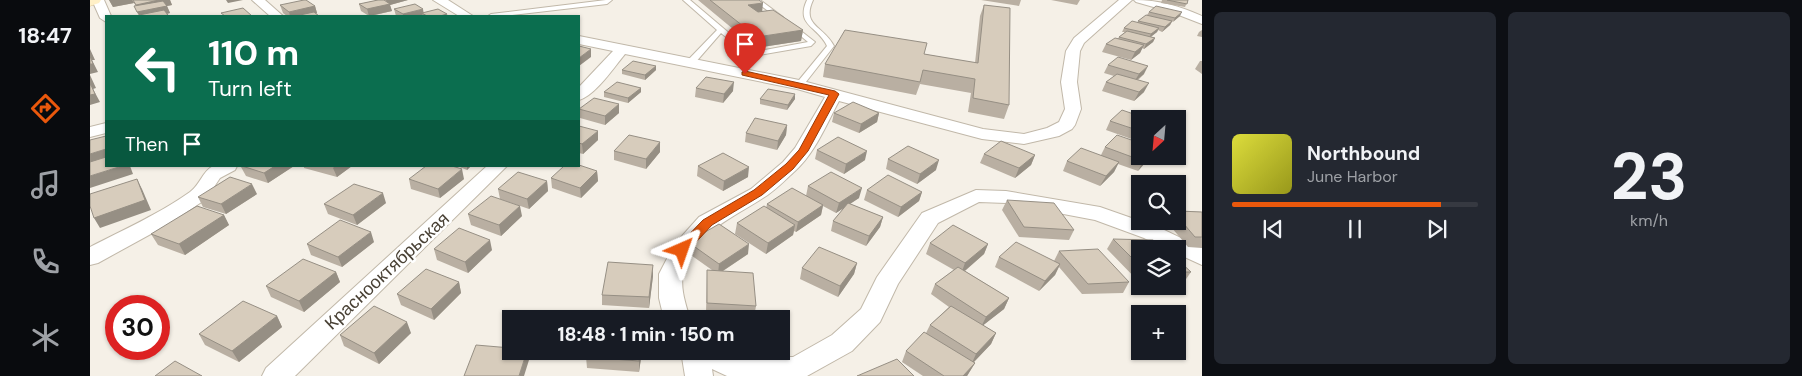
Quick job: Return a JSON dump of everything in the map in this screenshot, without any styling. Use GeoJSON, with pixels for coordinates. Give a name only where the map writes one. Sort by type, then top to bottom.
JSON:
{"type":"FeatureCollection","features":[{"type":"Feature","properties":{"kind":"street"},"geometry":{"type":"LineString","coordinates":[[98,0],[105,16]]}},
{"type":"Feature","properties":{"kind":"street"},"geometry":{"type":"LineString","coordinates":[[258,0],[276,15]]}},
{"type":"Feature","properties":{"kind":"street"},"geometry":{"type":"LineString","coordinates":[[439,0],[465,15]]}},
{"type":"Feature","properties":{"kind":"street"},"geometry":{"type":"LineString","coordinates":[[580,40],[799,85],[982,134],[1024,139],[1053,132],[1066,125],[1073,109],[1069,82],[1076,46],[1126,0]]}},
{"type":"Feature","properties":{"kind":"street"},"geometry":{"type":"LineString","coordinates":[[1140,0],[1175,9],[1202,20]]}},
{"type":"Feature","properties":{"kind":"street"},"geometry":{"type":"LineString","coordinates":[[580,94],[622,49]]}},
{"type":"Feature","properties":{"kind":"street"},"geometry":{"type":"LineString","coordinates":[[674,310],[671,298],[670,274],[682,250],[707,222],[758,193],[790,166],[803,151],[835,94]]}},
{"type":"Feature","properties":{"kind":"street"},"geometry":{"type":"LineString","coordinates":[[90,132],[105,128]]}},
{"type":"Feature","properties":{"kind":"street","name":"Краснооктябрьская"},"geometry":{"type":"LineString","coordinates":[[276,376],[497,167]]}},
{"type":"Feature","properties":{"kind":"street"},"geometry":{"type":"LineString","coordinates":[[90,257],[161,219],[199,195],[215,169]]}},
{"type":"Feature","properties":{"kind":"street"},"geometry":{"type":"LineString","coordinates":[[720,360],[740,369],[797,368],[842,343],[871,315],[886,283],[916,236],[930,218],[976,196],[1006,197],[1100,214],[1152,233],[1202,257]]}},
{"type":"Feature","properties":{"kind":"street"},"geometry":{"type":"LineString","coordinates":[[696,360],[699,376]]}},
{"type":"Feature","properties":{"kind":"lane"},"geometry":{"type":"LineString","coordinates":[[499,15],[607,2],[609,0]]}},
{"type":"Feature","properties":{"kind":"lane"},"geometry":{"type":"LineString","coordinates":[[686,0],[747,52],[759,53],[811,44],[810,39],[756,0]]}},
{"type":"Feature","properties":{"kind":"lane"},"geometry":{"type":"LineString","coordinates":[[799,85],[831,46],[829,41],[805,17],[805,8],[810,0]]}},
{"type":"Feature","properties":{"kind":"lane"},"geometry":{"type":"LineString","coordinates":[[691,62],[721,29]]}},
{"type":"Feature","properties":{"kind":"building"},"geometry":{"type":"Polygon","coordinates":[[[133,0],[159,0],[136,5],[133,0]]]}},
{"type":"Feature","properties":{"kind":"building"},"geometry":{"type":"Polygon","coordinates":[[[304,0],[315,6],[289,12],[280,5],[304,0]]]}},
{"type":"Feature","properties":{"kind":"building"},"geometry":{"type":"Polygon","coordinates":[[[384,0],[390,4],[367,9],[359,4],[384,0]]]}},
{"type":"Feature","properties":{"kind":"building"},"geometry":{"type":"Polygon","coordinates":[[[710,0],[759,0],[763,3],[748,5],[758,12],[773,10],[803,30],[757,37],[710,0]]]}},
{"type":"Feature","properties":{"kind":"building"},"geometry":{"type":"Polygon","coordinates":[[[1167,0],[1188,0],[1187,4],[1167,0]]]}},
{"type":"Feature","properties":{"kind":"building"},"geometry":{"type":"Polygon","coordinates":[[[163,1],[167,6],[137,12],[134,6],[163,1]]]}},
{"type":"Feature","properties":{"kind":"building"},"geometry":{"type":"Polygon","coordinates":[[[415,4],[423,9],[403,14],[394,9],[415,4]]]}},
{"type":"Feature","properties":{"kind":"building"},"geometry":{"type":"Polygon","coordinates":[[[984,5],[1010,8],[1009,105],[973,98],[975,79],[923,70],[920,82],[825,64],[845,30],[927,43],[924,54],[978,63],[984,5]]]}},
{"type":"Feature","properties":{"kind":"building"},"geometry":{"type":"Polygon","coordinates":[[[1156,6],[1182,12],[1175,18],[1149,12],[1156,6]]]}},
{"type":"Feature","properties":{"kind":"building"},"geometry":{"type":"Polygon","coordinates":[[[243,8],[251,15],[224,15],[221,13],[243,8]]]}},
{"type":"Feature","properties":{"kind":"building"},"geometry":{"type":"Polygon","coordinates":[[[438,9],[447,14],[425,15],[422,13],[438,9]]]}},
{"type":"Feature","properties":{"kind":"building"},"geometry":{"type":"Polygon","coordinates":[[[164,10],[168,15],[139,15],[164,10]]]}},
{"type":"Feature","properties":{"kind":"building"},"geometry":{"type":"Polygon","coordinates":[[[314,12],[318,15],[300,15],[314,12]]]}},
{"type":"Feature","properties":{"kind":"building"},"geometry":{"type":"Polygon","coordinates":[[[1146,15],[1172,21],[1165,27],[1138,21],[1146,15]]]}},
{"type":"Feature","properties":{"kind":"building"},"geometry":{"type":"Polygon","coordinates":[[[1132,21],[1159,28],[1151,34],[1124,28],[1132,21]]]}},
{"type":"Feature","properties":{"kind":"building"},"geometry":{"type":"Polygon","coordinates":[[[1127,31],[1155,38],[1146,44],[1119,37],[1127,31]]]}},
{"type":"Feature","properties":{"kind":"building"},"geometry":{"type":"Polygon","coordinates":[[[1115,38],[1144,45],[1135,52],[1106,44],[1115,38]]]}},
{"type":"Feature","properties":{"kind":"building"},"geometry":{"type":"Polygon","coordinates":[[[580,46],[591,49],[580,57],[580,46]]]}},
{"type":"Feature","properties":{"kind":"building"},"geometry":{"type":"Polygon","coordinates":[[[1118,57],[1148,66],[1139,74],[1108,65],[1118,57]]]}},
{"type":"Feature","properties":{"kind":"building"},"geometry":{"type":"Polygon","coordinates":[[[633,61],[656,66],[645,75],[622,70],[633,61]]]}},
{"type":"Feature","properties":{"kind":"building"},"geometry":{"type":"Polygon","coordinates":[[[1117,74],[1149,83],[1139,92],[1106,82],[1117,74]]]}},
{"type":"Feature","properties":{"kind":"building"},"geometry":{"type":"Polygon","coordinates":[[[706,77],[734,82],[724,94],[696,88],[706,77]]]}},
{"type":"Feature","properties":{"kind":"building"},"geometry":{"type":"Polygon","coordinates":[[[617,82],[641,88],[628,98],[604,92],[617,82]]]}},
{"type":"Feature","properties":{"kind":"building"},"geometry":{"type":"Polygon","coordinates":[[[91,85],[95,94],[90,95],[91,85]]]}},
{"type":"Feature","properties":{"kind":"building"},"geometry":{"type":"Polygon","coordinates":[[[768,89],[795,94],[788,105],[760,99],[768,89]]]}},
{"type":"Feature","properties":{"kind":"building"},"geometry":{"type":"Polygon","coordinates":[[[594,98],[619,104],[605,116],[580,108],[594,98]]]}},
{"type":"Feature","properties":{"kind":"building"},"geometry":{"type":"Polygon","coordinates":[[[853,102],[879,113],[861,124],[834,113],[853,102]]]}},
{"type":"Feature","properties":{"kind":"building"},"geometry":{"type":"Polygon","coordinates":[[[1122,110],[1131,113],[1131,128],[1110,121],[1122,110]]]}},
{"type":"Feature","properties":{"kind":"building"},"geometry":{"type":"Polygon","coordinates":[[[755,118],[787,125],[778,141],[746,133],[755,118]]]}},
{"type":"Feature","properties":{"kind":"building"},"geometry":{"type":"Polygon","coordinates":[[[580,126],[598,131],[582,144],[580,143],[580,126]]]}},
{"type":"Feature","properties":{"kind":"building"},"geometry":{"type":"Polygon","coordinates":[[[629,135],[660,142],[646,159],[614,151],[629,135]]]}},
{"type":"Feature","properties":{"kind":"building"},"geometry":{"type":"Polygon","coordinates":[[[1117,135],[1131,140],[1131,157],[1105,147],[1117,135]]]}},
{"type":"Feature","properties":{"kind":"building"},"geometry":{"type":"Polygon","coordinates":[[[105,136],[105,149],[90,154],[90,140],[105,136]]]}},
{"type":"Feature","properties":{"kind":"building"},"geometry":{"type":"Polygon","coordinates":[[[838,137],[867,151],[846,164],[817,150],[838,137]]]}},
{"type":"Feature","properties":{"kind":"building"},"geometry":{"type":"Polygon","coordinates":[[[1001,141],[1035,155],[1019,168],[984,154],[1001,141]]]}},
{"type":"Feature","properties":{"kind":"building"},"geometry":{"type":"Polygon","coordinates":[[[908,146],[939,160],[920,174],[888,159],[908,146]]]}},
{"type":"Feature","properties":{"kind":"building"},"geometry":{"type":"Polygon","coordinates":[[[1081,148],[1119,162],[1106,176],[1067,161],[1081,148]]]}},
{"type":"Feature","properties":{"kind":"building"},"geometry":{"type":"Polygon","coordinates":[[[723,153],[749,167],[724,181],[698,166],[723,153]]]}},
{"type":"Feature","properties":{"kind":"building"},"geometry":{"type":"Polygon","coordinates":[[[105,157],[105,167],[119,167],[90,176],[90,162],[105,157]]]}},
{"type":"Feature","properties":{"kind":"building"},"geometry":{"type":"Polygon","coordinates":[[[580,165],[597,171],[580,188],[551,178],[563,167],[580,167],[580,165]]]}},
{"type":"Feature","properties":{"kind":"building"},"geometry":{"type":"Polygon","coordinates":[[[245,167],[273,167],[264,173],[245,167]]]}},
{"type":"Feature","properties":{"kind":"building"},"geometry":{"type":"Polygon","coordinates":[[[425,167],[455,167],[462,169],[438,189],[409,179],[425,167]]]}},
{"type":"Feature","properties":{"kind":"building"},"geometry":{"type":"Polygon","coordinates":[[[518,172],[547,181],[527,199],[498,189],[518,172]]]}},
{"type":"Feature","properties":{"kind":"building"},"geometry":{"type":"Polygon","coordinates":[[[831,172],[862,188],[839,203],[808,186],[831,172]]]}},
{"type":"Feature","properties":{"kind":"building"},"geometry":{"type":"Polygon","coordinates":[[[888,175],[922,192],[901,207],[867,190],[888,175]]]}},
{"type":"Feature","properties":{"kind":"building"},"geometry":{"type":"Polygon","coordinates":[[[230,177],[252,184],[221,204],[198,197],[230,177]]]}},
{"type":"Feature","properties":{"kind":"building"},"geometry":{"type":"Polygon","coordinates":[[[137,179],[145,200],[94,218],[90,206],[90,194],[137,179]]]}},
{"type":"Feature","properties":{"kind":"building"},"geometry":{"type":"Polygon","coordinates":[[[354,184],[383,193],[353,215],[324,204],[354,184]]]}},
{"type":"Feature","properties":{"kind":"building"},"geometry":{"type":"Polygon","coordinates":[[[792,188],[823,205],[798,222],[767,204],[792,188]]]}},
{"type":"Feature","properties":{"kind":"building"},"geometry":{"type":"Polygon","coordinates":[[[491,196],[520,206],[499,225],[468,214],[491,196]]]}},
{"type":"Feature","properties":{"kind":"building"},"geometry":{"type":"Polygon","coordinates":[[[1007,200],[1054,203],[1074,230],[1024,227],[1007,200]]]}},
{"type":"Feature","properties":{"kind":"building"},"geometry":{"type":"Polygon","coordinates":[[[848,203],[883,217],[869,236],[833,221],[848,203]]]}},
{"type":"Feature","properties":{"kind":"building"},"geometry":{"type":"Polygon","coordinates":[[[197,206],[224,215],[179,244],[151,234],[197,206]]]}},
{"type":"Feature","properties":{"kind":"building"},"geometry":{"type":"Polygon","coordinates":[[[764,206],[795,225],[768,243],[737,223],[764,206]]]}},
{"type":"Feature","properties":{"kind":"building"},"geometry":{"type":"Polygon","coordinates":[[[1186,211],[1202,212],[1202,237],[1195,237],[1186,226],[1186,211]]]}},
{"type":"Feature","properties":{"kind":"building"},"geometry":{"type":"Polygon","coordinates":[[[340,220],[371,232],[338,257],[307,244],[340,220]]]}},
{"type":"Feature","properties":{"kind":"building"},"geometry":{"type":"Polygon","coordinates":[[[719,224],[749,244],[719,264],[688,242],[719,224]]]}},
{"type":"Feature","properties":{"kind":"building"},"geometry":{"type":"Polygon","coordinates":[[[953,225],[988,244],[965,263],[930,243],[953,225]]]}},
{"type":"Feature","properties":{"kind":"building"},"geometry":{"type":"Polygon","coordinates":[[[459,228],[490,240],[465,262],[434,249],[459,228]]]}},
{"type":"Feature","properties":{"kind":"building"},"geometry":{"type":"Polygon","coordinates":[[[1113,239],[1153,240],[1131,240],[1131,257],[1113,239]]]}},
{"type":"Feature","properties":{"kind":"building"},"geometry":{"type":"Polygon","coordinates":[[[1016,242],[1060,264],[1045,281],[999,257],[1016,242]]]}},
{"type":"Feature","properties":{"kind":"building"},"geometry":{"type":"Polygon","coordinates":[[[819,247],[857,263],[840,286],[802,268],[819,247]]]}},
{"type":"Feature","properties":{"kind":"building"},"geometry":{"type":"Polygon","coordinates":[[[1098,249],[1129,282],[1088,284],[1059,251],[1098,249]]]}},
{"type":"Feature","properties":{"kind":"building"},"geometry":{"type":"Polygon","coordinates":[[[303,259],[336,272],[299,301],[266,286],[303,259]]]}},
{"type":"Feature","properties":{"kind":"building"},"geometry":{"type":"Polygon","coordinates":[[[608,262],[653,265],[649,297],[602,295],[608,262]]]}},
{"type":"Feature","properties":{"kind":"building"},"geometry":{"type":"Polygon","coordinates":[[[958,267],[1009,298],[986,317],[935,284],[958,267]]]}},
{"type":"Feature","properties":{"kind":"building"},"geometry":{"type":"Polygon","coordinates":[[[426,269],[459,282],[431,309],[397,294],[426,269]]]}},
{"type":"Feature","properties":{"kind":"building"},"geometry":{"type":"Polygon","coordinates":[[[707,270],[753,273],[756,306],[707,303],[707,270]]]}},
{"type":"Feature","properties":{"kind":"building"},"geometry":{"type":"Polygon","coordinates":[[[243,301],[277,316],[232,351],[199,334],[243,301]]]}},
{"type":"Feature","properties":{"kind":"building"},"geometry":{"type":"Polygon","coordinates":[[[374,306],[407,322],[374,353],[340,335],[374,306]]]}},
{"type":"Feature","properties":{"kind":"building"},"geometry":{"type":"Polygon","coordinates":[[[951,306],[996,333],[976,354],[930,325],[951,306]]]}},
{"type":"Feature","properties":{"kind":"building"},"geometry":{"type":"Polygon","coordinates":[[[924,332],[975,363],[963,376],[944,376],[906,351],[924,332]]]}},
{"type":"Feature","properties":{"kind":"building"},"geometry":{"type":"Polygon","coordinates":[[[476,345],[502,347],[502,360],[524,360],[519,376],[464,376],[476,345]]]}},
{"type":"Feature","properties":{"kind":"building"},"geometry":{"type":"Polygon","coordinates":[[[897,359],[914,376],[857,376],[897,359]]]}},
{"type":"Feature","properties":{"kind":"building"},"geometry":{"type":"Polygon","coordinates":[[[175,361],[202,376],[155,376],[175,361]]]}},
{"type":"Feature","properties":{"kind":"route"},"geometry":{"type":"LineString","coordinates":[[682,250],[707,222],[758,193],[790,166],[803,151],[835,94],[745,74]]}}]}
